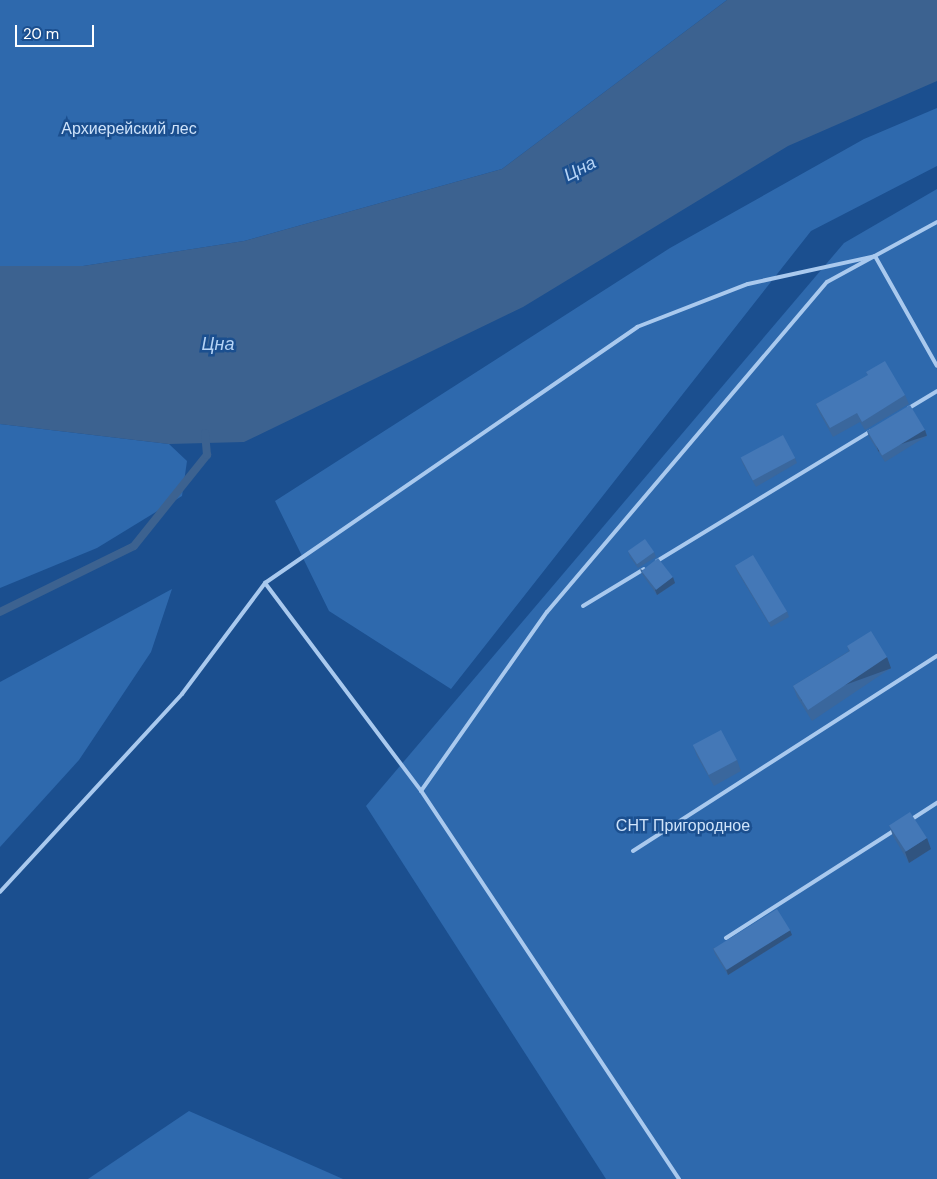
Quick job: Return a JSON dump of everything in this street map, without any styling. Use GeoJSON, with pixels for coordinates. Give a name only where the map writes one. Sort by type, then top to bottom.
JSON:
{"type":"FeatureCollection","features":[{"type":"Feature","properties":{"kind":"lane"},"geometry":{"type":"LineString","coordinates":[[421,791],[548,612],[826,282],[937,222]]}},
{"type":"Feature","properties":{"kind":"lane"},"geometry":{"type":"LineString","coordinates":[[875,256],[937,366]]}},
{"type":"Feature","properties":{"kind":"lane"},"geometry":{"type":"LineString","coordinates":[[0,892],[182,694],[265,583],[637,327],[748,284],[875,256]]}},
{"type":"Feature","properties":{"kind":"lane"},"geometry":{"type":"LineString","coordinates":[[903,412],[937,392]]}},
{"type":"Feature","properties":{"kind":"lane"},"geometry":{"type":"LineString","coordinates":[[583,606],[878,427]]}},
{"type":"Feature","properties":{"kind":"lane"},"geometry":{"type":"LineString","coordinates":[[265,583],[421,791],[679,1179]]}},
{"type":"Feature","properties":{"kind":"lane"},"geometry":{"type":"LineString","coordinates":[[633,851],[937,656]]}},
{"type":"Feature","properties":{"kind":"lane"},"geometry":{"type":"LineString","coordinates":[[726,938],[937,803]]}},
{"type":"Feature","properties":{"kind":"green space","name":"Архиерейский лес"},"geometry":{"type":"Polygon","coordinates":[[[0,0],[727,0],[502,169],[244,241],[83,266],[0,266],[0,0]]]}},
{"type":"Feature","properties":{"kind":"green space"},"geometry":{"type":"Polygon","coordinates":[[[937,108],[937,166],[811,231],[451,689],[329,611],[275,501],[670,248],[864,139],[937,108]]]}},
{"type":"Feature","properties":{"kind":"green space","name":"СНТ Пригородное"},"geometry":{"type":"Polygon","coordinates":[[[937,189],[937,1179],[606,1179],[366,806],[844,243],[937,189]]]}},
{"type":"Feature","properties":{"kind":"green space"},"geometry":{"type":"Polygon","coordinates":[[[0,424],[169,444],[187,461],[182,496],[97,548],[0,588],[0,424]]]}},
{"type":"Feature","properties":{"kind":"green space"},"geometry":{"type":"Polygon","coordinates":[[[172,589],[151,652],[79,760],[0,847],[0,682],[172,589]]]}},
{"type":"Feature","properties":{"kind":"green space"},"geometry":{"type":"Polygon","coordinates":[[[189,1111],[343,1179],[88,1179],[189,1111]]]}},
{"type":"Feature","properties":{"kind":"water","name":"Цна"},"geometry":{"type":"Polygon","coordinates":[[[727,0],[937,0],[937,81],[788,146],[523,307],[244,442],[169,444],[0,424],[0,266],[83,266],[244,241],[502,169],[727,0]]]}},
{"type":"Feature","properties":{"kind":"building"},"geometry":{"type":"Polygon","coordinates":[[[885,361],[905,395],[862,422],[857,413],[830,428],[816,404],[868,375],[866,372],[885,361]]]}},
{"type":"Feature","properties":{"kind":"building"},"geometry":{"type":"Polygon","coordinates":[[[910,405],[925,430],[882,456],[867,431],[910,405]]]}},
{"type":"Feature","properties":{"kind":"building"},"geometry":{"type":"Polygon","coordinates":[[[783,435],[795,458],[753,480],[741,458],[783,435]]]}},
{"type":"Feature","properties":{"kind":"building"},"geometry":{"type":"Polygon","coordinates":[[[645,539],[654,552],[637,564],[628,551],[645,539]]]}},
{"type":"Feature","properties":{"kind":"building"},"geometry":{"type":"Polygon","coordinates":[[[753,555],[787,612],[769,622],[735,566],[753,555]]]}},
{"type":"Feature","properties":{"kind":"building"},"geometry":{"type":"Polygon","coordinates":[[[658,558],[673,577],[656,590],[641,571],[658,558]]]}},
{"type":"Feature","properties":{"kind":"building"},"geometry":{"type":"Polygon","coordinates":[[[871,631],[887,657],[808,710],[793,686],[850,651],[847,646],[871,631]]]}},
{"type":"Feature","properties":{"kind":"building"},"geometry":{"type":"Polygon","coordinates":[[[721,730],[737,760],[709,775],[693,745],[721,730]]]}},
{"type":"Feature","properties":{"kind":"building"},"geometry":{"type":"Polygon","coordinates":[[[910,812],[927,838],[906,852],[889,826],[910,812]]]}},
{"type":"Feature","properties":{"kind":"building"},"geometry":{"type":"Polygon","coordinates":[[[777,909],[790,930],[727,970],[713,949],[777,909]]]}},
{"type":"Feature","properties":{"kind":"waterway"},"geometry":{"type":"LineString","coordinates":[[0,612],[134,546],[207,455],[205,433]]}}]}
